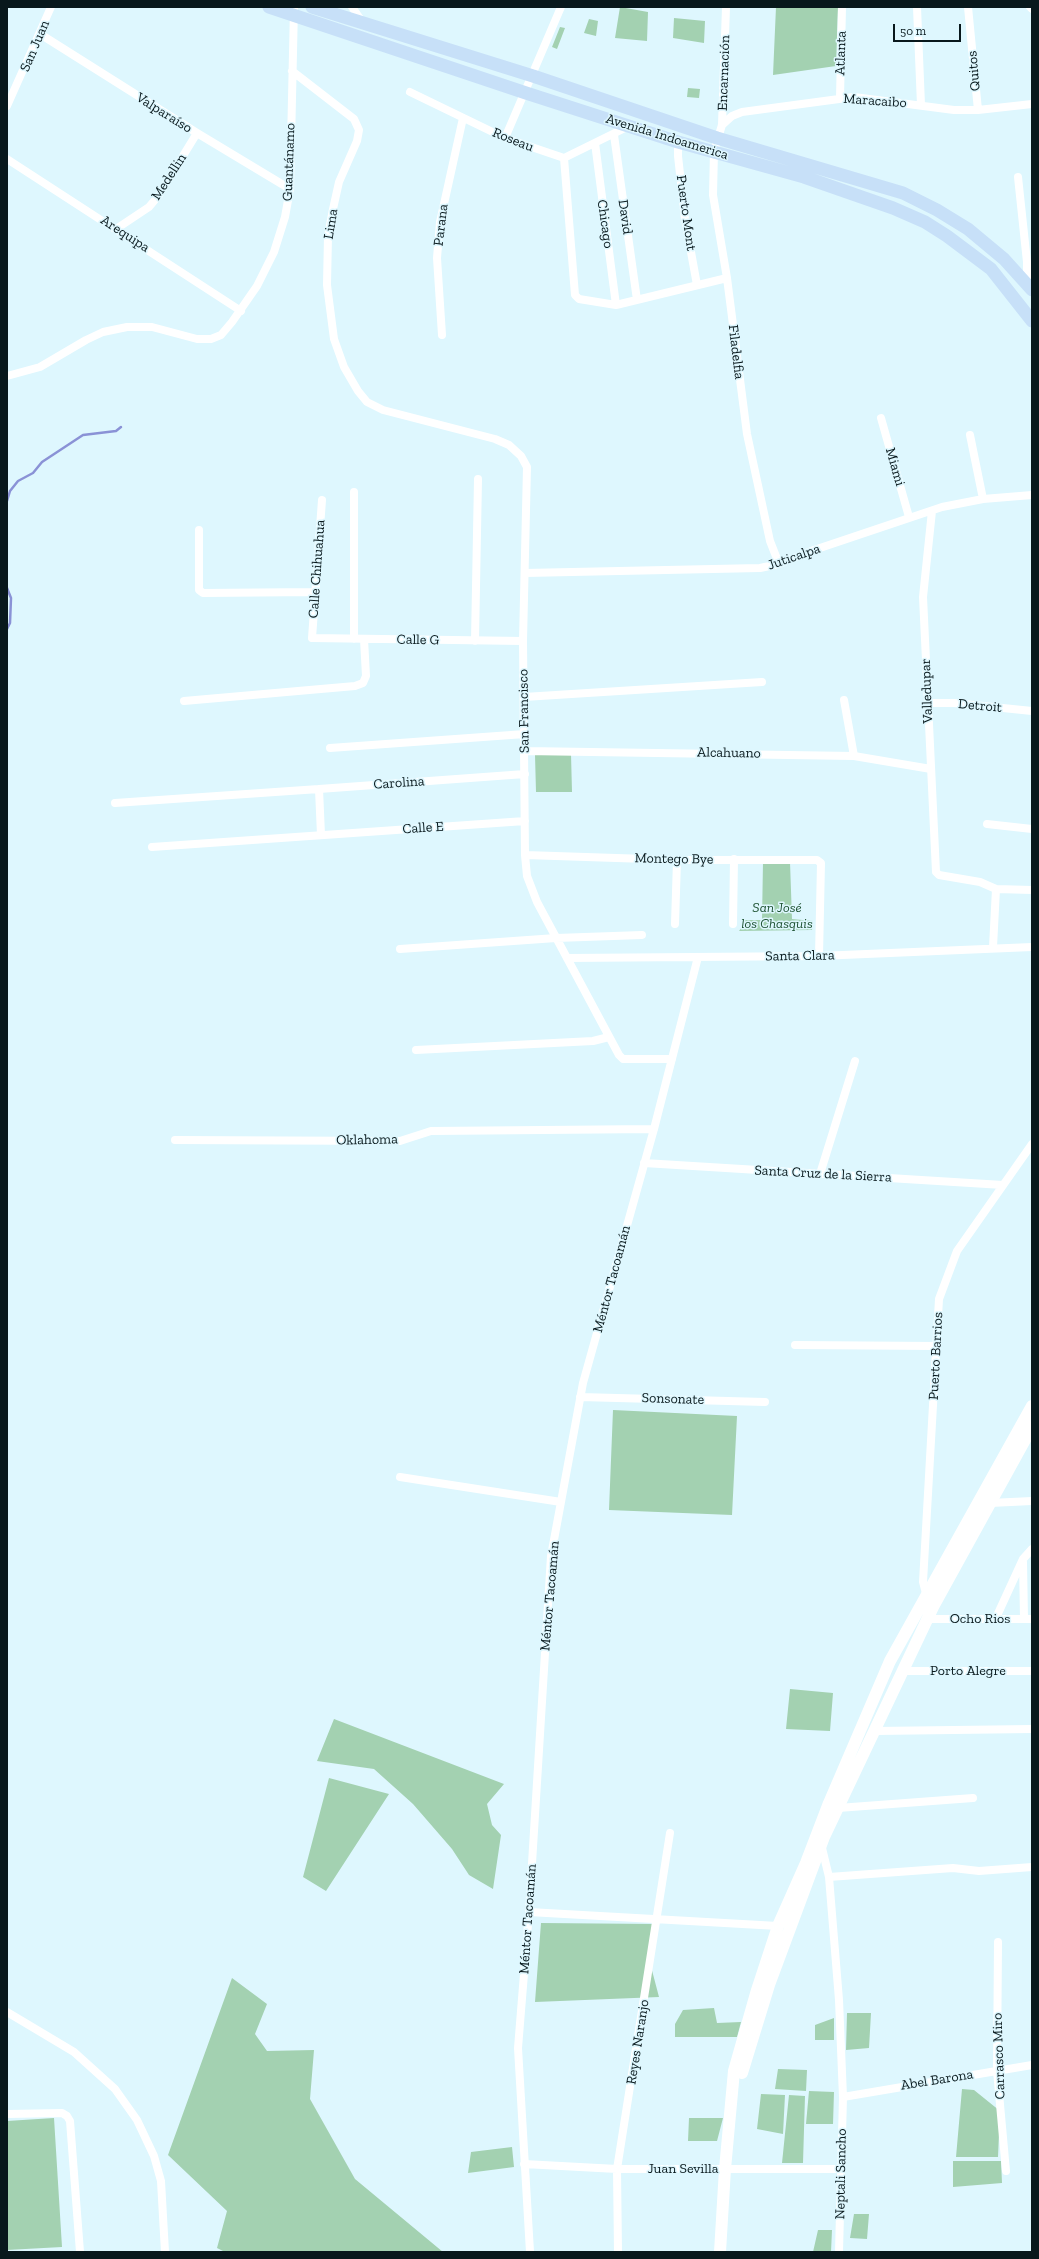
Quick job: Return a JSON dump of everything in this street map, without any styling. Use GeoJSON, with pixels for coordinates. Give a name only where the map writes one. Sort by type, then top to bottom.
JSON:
{"type":"FeatureCollection","features":[{"type":"Feature","properties":{"kind":"main road","name":"Avenida Indoamerica"},"geometry":{"type":"LineString","coordinates":[[269,7],[294,12],[526,93],[678,142],[804,177],[893,208],[925,222],[947,236],[991,269],[1032,321]]}},
{"type":"Feature","properties":{"kind":"main road","name":"Avenida Indoamerica"},"geometry":{"type":"LineString","coordinates":[[312,7],[533,76],[718,138],[903,193],[937,210],[968,229],[1004,259],[1029,287]]}},
{"type":"Feature","properties":{"kind":"street","name":"San Juan"},"geometry":{"type":"LineString","coordinates":[[7,106],[51,7]]}},
{"type":"Feature","properties":{"kind":"street"},"geometry":{"type":"LineString","coordinates":[[352,7],[363,23]]}},
{"type":"Feature","properties":{"kind":"street"},"geometry":{"type":"LineString","coordinates":[[505,138],[526,93],[561,7]]}},
{"type":"Feature","properties":{"kind":"street","name":"Encarnación"},"geometry":{"type":"LineString","coordinates":[[718,138],[722,125],[726,7]]}},
{"type":"Feature","properties":{"kind":"street","name":"Atlanta"},"geometry":{"type":"LineString","coordinates":[[840,98],[842,7]]}},
{"type":"Feature","properties":{"kind":"street"},"geometry":{"type":"LineString","coordinates":[[917,7],[921,105]]}},
{"type":"Feature","properties":{"kind":"street","name":"Quitos"},"geometry":{"type":"LineString","coordinates":[[968,7],[978,110]]}},
{"type":"Feature","properties":{"kind":"street","name":"Guantánamo"},"geometry":{"type":"LineString","coordinates":[[7,376],[40,367],[86,340],[103,332],[127,327],[152,327],[197,339],[211,339],[221,335],[241,311],[257,286],[274,252],[285,217],[290,188],[294,12]]}},
{"type":"Feature","properties":{"kind":"street","name":"Valparaíso"},"geometry":{"type":"LineString","coordinates":[[40,34],[197,133],[290,188]]}},
{"type":"Feature","properties":{"kind":"street","name":"Lima"},"geometry":{"type":"LineString","coordinates":[[292,72],[354,119],[359,130],[357,141],[339,182],[333,209],[328,236],[328,284],[334,339],[344,367],[358,391],[367,402]]}},
{"type":"Feature","properties":{"kind":"street","name":"Roseau"},"geometry":{"type":"LineString","coordinates":[[410,92],[505,138],[564,158]]}},
{"type":"Feature","properties":{"kind":"street","name":"Maracaibo"},"geometry":{"type":"LineString","coordinates":[[722,125],[732,116],[742,112],[854,97],[954,110],[978,110],[1032,104]]}},
{"type":"Feature","properties":{"kind":"street","name":"Parana"},"geometry":{"type":"LineString","coordinates":[[442,335],[437,258],[440,222],[463,118]]}},
{"type":"Feature","properties":{"kind":"street"},"geometry":{"type":"LineString","coordinates":[[630,126],[564,158],[576,295],[578,299],[616,305],[727,278]]}},
{"type":"Feature","properties":{"kind":"street","name":"Medellin"},"geometry":{"type":"LineString","coordinates":[[116,229],[149,207],[159,195],[197,133]]}},
{"type":"Feature","properties":{"kind":"street","name":"David"},"geometry":{"type":"LineString","coordinates":[[614,135],[637,300]]}},
{"type":"Feature","properties":{"kind":"street","name":"Filadelfia"},"geometry":{"type":"LineString","coordinates":[[718,138],[714,151],[713,195],[727,278],[747,434],[770,541],[779,564]]}},
{"type":"Feature","properties":{"kind":"street","name":"Puerto Mont"},"geometry":{"type":"LineString","coordinates":[[678,142],[678,156],[685,219],[698,285]]}},
{"type":"Feature","properties":{"kind":"street","name":"Chicago"},"geometry":{"type":"LineString","coordinates":[[595,143],[616,305]]}},
{"type":"Feature","properties":{"kind":"street","name":"Arequipa"},"geometry":{"type":"LineString","coordinates":[[7,159],[241,311]]}},
{"type":"Feature","properties":{"kind":"street"},"geometry":{"type":"LineString","coordinates":[[1018,177],[1029,287]]}},
{"type":"Feature","properties":{"kind":"street","name":"San Francisco"},"geometry":{"type":"LineString","coordinates":[[367,402],[383,410],[495,439],[509,445],[521,456],[527,467],[523,641],[525,855],[527,876],[537,902],[609,1037],[623,1059],[672,1059]]}},
{"type":"Feature","properties":{"kind":"street","name":"Miami"},"geometry":{"type":"LineString","coordinates":[[881,418],[908,517]]}},
{"type":"Feature","properties":{"kind":"street"},"geometry":{"type":"LineString","coordinates":[[970,435],[984,499]]}},
{"type":"Feature","properties":{"kind":"street"},"geometry":{"type":"LineString","coordinates":[[475,641],[478,479]]}},
{"type":"Feature","properties":{"kind":"street"},"geometry":{"type":"LineString","coordinates":[[354,492],[354,639]]}},
{"type":"Feature","properties":{"kind":"street","name":"Juticalpa"},"geometry":{"type":"LineString","coordinates":[[525,573],[760,568],[779,564],[908,517],[942,507],[984,499],[1032,495]]}},
{"type":"Feature","properties":{"kind":"street","name":"Calle Chihuahua"},"geometry":{"type":"LineString","coordinates":[[312,638],[322,500]]}},
{"type":"Feature","properties":{"kind":"street","name":"Valledupar"},"geometry":{"type":"LineString","coordinates":[[932,511],[924,597],[936,872],[939,875],[980,882],[996,889]]}},
{"type":"Feature","properties":{"kind":"street"},"geometry":{"type":"LineString","coordinates":[[200,530],[199,590],[203,593],[315,592]]}},
{"type":"Feature","properties":{"kind":"street","name":"Calle G"},"geometry":{"type":"LineString","coordinates":[[312,638],[523,641]]}},
{"type":"Feature","properties":{"kind":"street"},"geometry":{"type":"LineString","coordinates":[[184,702],[355,686],[363,683],[366,676],[364,639]]}},
{"type":"Feature","properties":{"kind":"street"},"geometry":{"type":"LineString","coordinates":[[524,697],[762,682]]}},
{"type":"Feature","properties":{"kind":"street"},"geometry":{"type":"LineString","coordinates":[[844,700],[854,756]]}},
{"type":"Feature","properties":{"kind":"street","name":"Detroit"},"geometry":{"type":"LineString","coordinates":[[928,703],[954,703],[1032,711]]}},
{"type":"Feature","properties":{"kind":"street"},"geometry":{"type":"LineString","coordinates":[[330,748],[525,734]]}},
{"type":"Feature","properties":{"kind":"street","name":"Alcahuano"},"geometry":{"type":"LineString","coordinates":[[525,751],[854,756],[931,769]]}},
{"type":"Feature","properties":{"kind":"street","name":"Carolina"},"geometry":{"type":"LineString","coordinates":[[115,803],[525,774]]}},
{"type":"Feature","properties":{"kind":"street"},"geometry":{"type":"LineString","coordinates":[[319,789],[321,835]]}},
{"type":"Feature","properties":{"kind":"street","name":"Calle E"},"geometry":{"type":"LineString","coordinates":[[152,847],[525,821]]}},
{"type":"Feature","properties":{"kind":"street"},"geometry":{"type":"LineString","coordinates":[[987,824],[1032,829]]}},
{"type":"Feature","properties":{"kind":"street","name":"Montego Bye"},"geometry":{"type":"LineString","coordinates":[[525,855],[677,860],[817,860],[821,863],[819,956]]}},
{"type":"Feature","properties":{"kind":"street"},"geometry":{"type":"LineString","coordinates":[[675,924],[677,860]]}},
{"type":"Feature","properties":{"kind":"street"},"geometry":{"type":"LineString","coordinates":[[733,924],[734,860]]}},
{"type":"Feature","properties":{"kind":"street"},"geometry":{"type":"LineString","coordinates":[[993,947],[996,889],[1032,890]]}},
{"type":"Feature","properties":{"kind":"street"},"geometry":{"type":"LineString","coordinates":[[400,949],[556,938],[642,935]]}},
{"type":"Feature","properties":{"kind":"street","name":"Santa Clara"},"geometry":{"type":"LineString","coordinates":[[567,958],[819,956],[993,947],[1032,947]]}},
{"type":"Feature","properties":{"kind":"street","name":"Méntor Tacoamán"},"geometry":{"type":"LineString","coordinates":[[530,2252],[518,2048],[529,1912],[551,1556],[580,1397],[654,1129],[698,957]]}},
{"type":"Feature","properties":{"kind":"street"},"geometry":{"type":"LineString","coordinates":[[416,1050],[593,1041],[609,1037]]}},
{"type":"Feature","properties":{"kind":"street"},"geometry":{"type":"LineString","coordinates":[[820,1174],[855,1061]]}},
{"type":"Feature","properties":{"kind":"street","name":"Oklahoma"},"geometry":{"type":"LineString","coordinates":[[175,1140],[400,1141],[431,1131],[654,1129]]}},
{"type":"Feature","properties":{"kind":"street","name":"Puerto Barrios"},"geometry":{"type":"LineString","coordinates":[[926,1595],[923,1582],[939,1299],[954,1257],[1032,1144]]}},
{"type":"Feature","properties":{"kind":"street","name":"Santa Cruz de la Sierra"},"geometry":{"type":"LineString","coordinates":[[644,1163],[1003,1185]]}},
{"type":"Feature","properties":{"kind":"street"},"geometry":{"type":"LineString","coordinates":[[795,1345],[936,1346]]}},
{"type":"Feature","properties":{"kind":"street","name":"Sonsonate"},"geometry":{"type":"LineString","coordinates":[[580,1397],[765,1402]]}},
{"type":"Feature","properties":{"kind":"street"},"geometry":{"type":"LineString","coordinates":[[720,2252],[725,2169],[734,2071],[757,1990],[778,1926],[880,1682],[926,1595],[1032,1406]]}},
{"type":"Feature","properties":{"kind":"street"},"geometry":{"type":"LineString","coordinates":[[732,2104],[770,1985],[822,1848],[824,1837],[934,1605],[1032,1427]]}},
{"type":"Feature","properties":{"kind":"street"},"geometry":{"type":"LineString","coordinates":[[400,1477],[561,1502]]}},
{"type":"Feature","properties":{"kind":"street"},"geometry":{"type":"LineString","coordinates":[[990,1503],[1032,1500]]}},
{"type":"Feature","properties":{"kind":"street"},"geometry":{"type":"LineString","coordinates":[[995,1620],[1024,1559],[1032,1549]]}},
{"type":"Feature","properties":{"kind":"street"},"geometry":{"type":"LineString","coordinates":[[1024,1559],[1028,1619]]}},
{"type":"Feature","properties":{"kind":"street"},"geometry":{"type":"LineString","coordinates":[[926,1595],[934,1605]]}},
{"type":"Feature","properties":{"kind":"street","name":"Ocho Rios"},"geometry":{"type":"LineString","coordinates":[[927,1619],[1028,1619]]}},
{"type":"Feature","properties":{"kind":"street","name":"Porto Alegre"},"geometry":{"type":"LineString","coordinates":[[903,1671],[1032,1671]]}},
{"type":"Feature","properties":{"kind":"street"},"geometry":{"type":"LineString","coordinates":[[875,1731],[1032,1729]]}},
{"type":"Feature","properties":{"kind":"street"},"geometry":{"type":"LineString","coordinates":[[838,1808],[973,1798]]}},
{"type":"Feature","properties":{"kind":"street","name":"Reyes Naranjo"},"geometry":{"type":"LineString","coordinates":[[618,2252],[617,2169],[658,1919],[670,1833]]}},
{"type":"Feature","properties":{"kind":"street","name":"Neptali Sancho"},"geometry":{"type":"LineString","coordinates":[[822,1848],[829,1877],[839,2000],[843,2097],[839,2252]]}},
{"type":"Feature","properties":{"kind":"street"},"geometry":{"type":"LineString","coordinates":[[829,1877],[953,1868],[979,1871],[1032,1867]]}},
{"type":"Feature","properties":{"kind":"street"},"geometry":{"type":"LineString","coordinates":[[529,1912],[778,1926]]}},
{"type":"Feature","properties":{"kind":"street","name":"Carrasco Miro"},"geometry":{"type":"LineString","coordinates":[[998,1942],[997,2071],[1006,2170]]}},
{"type":"Feature","properties":{"kind":"street"},"geometry":{"type":"LineString","coordinates":[[7,2012],[74,2052],[115,2089],[137,2120],[154,2156],[161,2181],[164,2252]]}},
{"type":"Feature","properties":{"kind":"street","name":"Abel Barona"},"geometry":{"type":"LineString","coordinates":[[843,2097],[1032,2065]]}},
{"type":"Feature","properties":{"kind":"street"},"geometry":{"type":"LineString","coordinates":[[7,2114],[62,2113],[67,2116],[70,2121],[80,2252]]}},
{"type":"Feature","properties":{"kind":"street","name":"Juan Sevilla"},"geometry":{"type":"LineString","coordinates":[[524,2164],[617,2169],[841,2169]]}},
{"type":"Feature","properties":{"kind":"green space"},"geometry":{"type":"Polygon","coordinates":[[[620,7],[648,12],[647,41],[615,38],[620,7]]]}},
{"type":"Feature","properties":{"kind":"green space"},"geometry":{"type":"Polygon","coordinates":[[[776,7],[838,7],[836,66],[773,75],[776,7]]]}},
{"type":"Feature","properties":{"kind":"green space"},"geometry":{"type":"Polygon","coordinates":[[[674,18],[705,21],[704,43],[673,38],[674,18]]]}},
{"type":"Feature","properties":{"kind":"green space"},"geometry":{"type":"Polygon","coordinates":[[[589,19],[598,21],[596,36],[584,33],[589,19]]]}},
{"type":"Feature","properties":{"kind":"green space"},"geometry":{"type":"Polygon","coordinates":[[[560,27],[565,28],[557,49],[552,47],[560,27]]]}},
{"type":"Feature","properties":{"kind":"green space"},"geometry":{"type":"Polygon","coordinates":[[[688,88],[700,89],[699,98],[687,97],[688,88]]]}},
{"type":"Feature","properties":{"kind":"green space"},"geometry":{"type":"Polygon","coordinates":[[[571,754],[572,792],[536,792],[535,755],[571,754]]]}},
{"type":"Feature","properties":{"kind":"green space","name":"San José los Chasquis"},"geometry":{"type":"Polygon","coordinates":[[[763,862],[790,862],[792,919],[813,921],[812,930],[739,931],[744,924],[741,920],[762,920],[763,862]]]}},
{"type":"Feature","properties":{"kind":"green space"},"geometry":{"type":"Polygon","coordinates":[[[613,1410],[737,1416],[732,1515],[609,1510],[613,1410]]]}},
{"type":"Feature","properties":{"kind":"green space"},"geometry":{"type":"Polygon","coordinates":[[[790,1689],[833,1693],[830,1731],[786,1729],[790,1689]]]}},
{"type":"Feature","properties":{"kind":"green space"},"geometry":{"type":"Polygon","coordinates":[[[334,1719],[504,1784],[487,1804],[492,1825],[501,1835],[493,1889],[469,1875],[452,1849],[413,1804],[374,1769],[317,1761],[334,1719]]]}},
{"type":"Feature","properties":{"kind":"green space"},"geometry":{"type":"Polygon","coordinates":[[[329,1778],[389,1794],[326,1891],[303,1877],[329,1778]]]}},
{"type":"Feature","properties":{"kind":"green space"},"geometry":{"type":"Polygon","coordinates":[[[541,1923],[655,1924],[649,1959],[659,1997],[535,2002],[541,1923]]]}},
{"type":"Feature","properties":{"kind":"green space"},"geometry":{"type":"Polygon","coordinates":[[[232,1978],[267,2004],[255,2034],[267,2051],[314,2050],[310,2099],[355,2179],[443,2252],[225,2252],[217,2248],[227,2211],[168,2155],[232,1978]]]}},
{"type":"Feature","properties":{"kind":"green space"},"geometry":{"type":"Polygon","coordinates":[[[714,2008],[717,2023],[741,2022],[737,2037],[675,2037],[675,2024],[683,2010],[714,2008]]]}},
{"type":"Feature","properties":{"kind":"green space"},"geometry":{"type":"Polygon","coordinates":[[[847,2013],[871,2013],[869,2048],[846,2050],[847,2013]]]}},
{"type":"Feature","properties":{"kind":"green space"},"geometry":{"type":"Polygon","coordinates":[[[834,2018],[834,2040],[815,2040],[815,2025],[834,2018]]]}},
{"type":"Feature","properties":{"kind":"green space"},"geometry":{"type":"Polygon","coordinates":[[[778,2069],[807,2070],[806,2091],[775,2089],[778,2069]]]}},
{"type":"Feature","properties":{"kind":"green space"},"geometry":{"type":"Polygon","coordinates":[[[962,2089],[974,2090],[1000,2111],[998,2157],[956,2157],[962,2089]]]}},
{"type":"Feature","properties":{"kind":"green space"},"geometry":{"type":"Polygon","coordinates":[[[809,2091],[834,2092],[833,2124],[806,2124],[809,2091]]]}},
{"type":"Feature","properties":{"kind":"green space"},"geometry":{"type":"Polygon","coordinates":[[[761,2094],[785,2095],[783,2134],[757,2129],[761,2094]]]}},
{"type":"Feature","properties":{"kind":"green space"},"geometry":{"type":"Polygon","coordinates":[[[789,2095],[805,2096],[803,2163],[782,2163],[789,2095]]]}},
{"type":"Feature","properties":{"kind":"green space"},"geometry":{"type":"Polygon","coordinates":[[[54,2118],[62,2247],[7,2250],[7,2121],[54,2118]]]}},
{"type":"Feature","properties":{"kind":"green space"},"geometry":{"type":"Polygon","coordinates":[[[689,2118],[723,2118],[717,2141],[688,2141],[689,2118]]]}},
{"type":"Feature","properties":{"kind":"green space"},"geometry":{"type":"Polygon","coordinates":[[[512,2147],[514,2167],[468,2173],[471,2152],[512,2147]]]}},
{"type":"Feature","properties":{"kind":"green space"},"geometry":{"type":"Polygon","coordinates":[[[953,2161],[1001,2161],[1002,2183],[953,2187],[953,2161]]]}},
{"type":"Feature","properties":{"kind":"green space"},"geometry":{"type":"Polygon","coordinates":[[[854,2214],[869,2214],[867,2239],[850,2238],[854,2214]]]}},
{"type":"Feature","properties":{"kind":"green space"},"geometry":{"type":"Polygon","coordinates":[[[818,2230],[832,2230],[831,2252],[813,2252],[818,2230]]]}},
{"type":"Feature","properties":{"kind":"waterway"},"geometry":{"type":"LineString","coordinates":[[7,501],[10,491],[18,481],[33,473],[42,462],[83,435],[116,431],[121,427]]}},
{"type":"Feature","properties":{"kind":"waterway"},"geometry":{"type":"LineString","coordinates":[[7,588],[11,598],[10,623],[7,629]]}}]}
